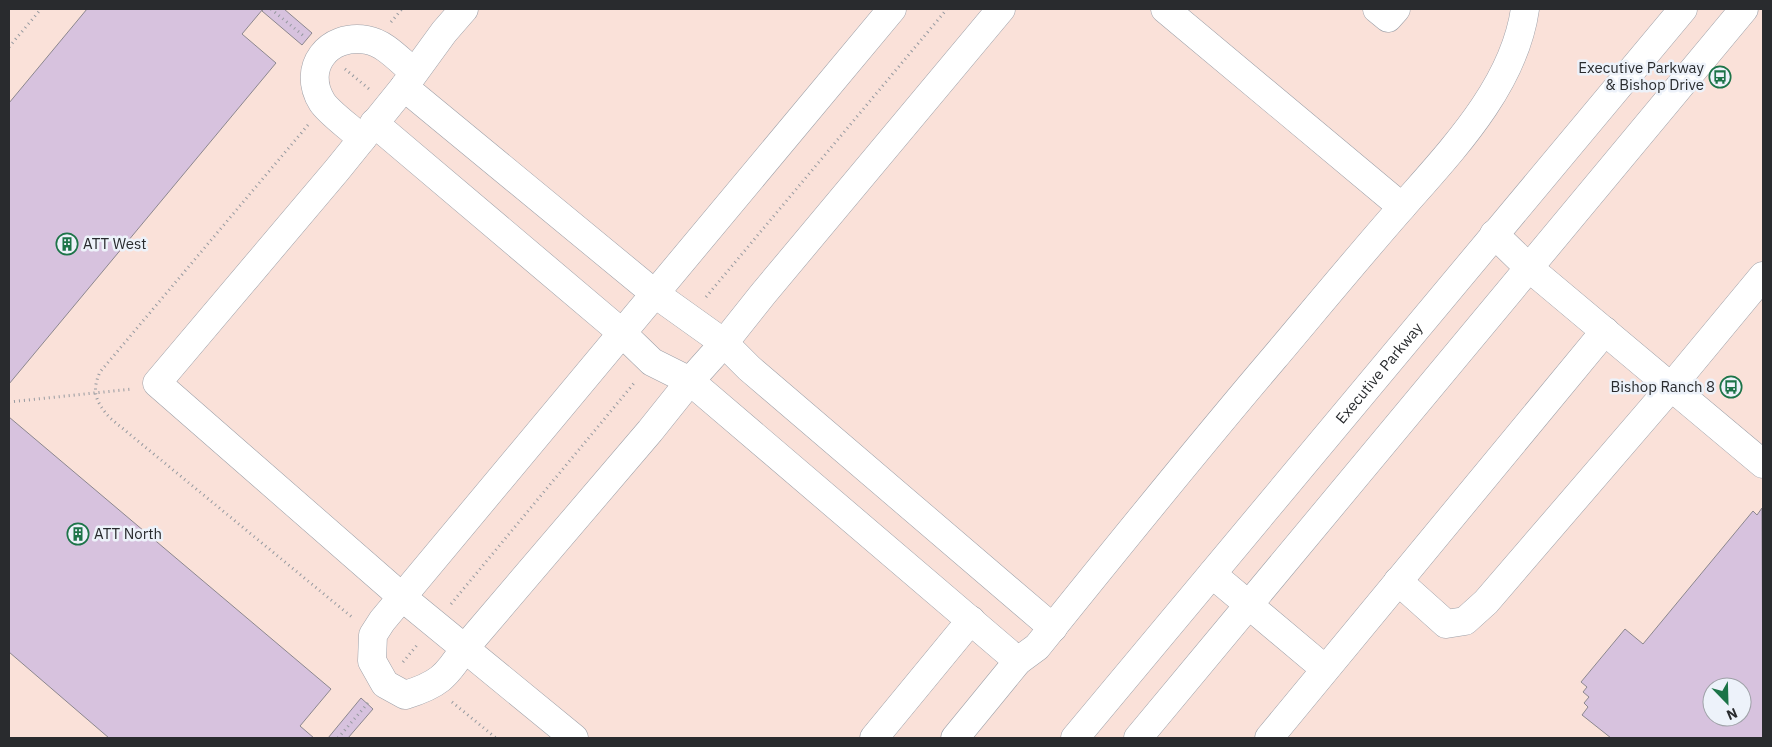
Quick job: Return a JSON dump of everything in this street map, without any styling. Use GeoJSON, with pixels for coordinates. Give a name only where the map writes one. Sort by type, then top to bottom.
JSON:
{"type":"FeatureCollection","features":[{"type":"Feature","properties":{"kind":"street"},"geometry":{"type":"LineString","coordinates":[[464,9],[368,131],[157,383],[402,597],[574,738]]}},
{"type":"Feature","properties":{"kind":"street"},"geometry":{"type":"LineString","coordinates":[[892,9],[382,621],[373,635],[372,661],[375,690],[405,695],[424,689],[441,680],[452,668],[464,649],[724,343],[1001,9]]}},
{"type":"Feature","properties":{"kind":"street"},"geometry":{"type":"LineString","coordinates":[[1165,9],[1402,206]]}},
{"type":"Feature","properties":{"kind":"street"},"geometry":{"type":"LineString","coordinates":[[1377,9],[1388,18],[1396,9]]}},
{"type":"Feature","properties":{"kind":"street"},"geometry":{"type":"LineString","coordinates":[[955,738],[1018,661],[1037,647],[1053,628],[1273,359],[1402,206],[1431,175],[1477,118],[1508,65],[1523,21],[1525,9]]}},
{"type":"Feature","properties":{"kind":"street","name":"Executive Parkway"},"geometry":{"type":"LineString","coordinates":[[1075,738],[1682,9]]}},
{"type":"Feature","properties":{"kind":"street"},"geometry":{"type":"LineString","coordinates":[[1138,738],[1744,9]]}},
{"type":"Feature","properties":{"kind":"street"},"geometry":{"type":"LineString","coordinates":[[1018,661],[690,381],[652,362],[621,332],[368,131],[323,104],[316,90],[315,74],[318,59],[331,45],[349,39],[368,40],[385,48],[409,80],[654,293],[689,316],[724,343],[749,368],[1053,628]]}},
{"type":"Feature","properties":{"kind":"street"},"geometry":{"type":"LineString","coordinates":[[1494,234],[1528,267],[1763,464]]}},
{"type":"Feature","properties":{"kind":"street"},"geometry":{"type":"LineString","coordinates":[[1398,581],[1446,624],[1465,621],[1486,602],[1671,387],[1763,276]]}},
{"type":"Feature","properties":{"kind":"street"},"geometry":{"type":"LineString","coordinates":[[1269,738],[1604,331]]}},
{"type":"Feature","properties":{"kind":"street"},"geometry":{"type":"LineString","coordinates":[[1212,574],[1325,669]]}},
{"type":"Feature","properties":{"kind":"street"},"geometry":{"type":"LineString","coordinates":[[874,738],[971,620]]}},
{"type":"Feature","properties":{"kind":"path"},"geometry":{"type":"LineString","coordinates":[[9,47],[41,9]]}},
{"type":"Feature","properties":{"kind":"path"},"geometry":{"type":"LineString","coordinates":[[388,25],[402,9]]}},
{"type":"Feature","properties":{"kind":"path"},"geometry":{"type":"LineString","coordinates":[[689,316],[947,9]]}},
{"type":"Feature","properties":{"kind":"path"},"geometry":{"type":"LineString","coordinates":[[312,120],[100,372],[95,383],[95,393],[100,406],[110,418],[356,621]]}},
{"type":"Feature","properties":{"kind":"path"},"geometry":{"type":"LineString","coordinates":[[338,738],[370,700],[375,690],[435,624],[652,362]]}},
{"type":"Feature","properties":{"kind":"path"},"geometry":{"type":"LineString","coordinates":[[9,402],[125,390],[157,383]]}},
{"type":"Feature","properties":{"kind":"path"},"geometry":{"type":"LineString","coordinates":[[450,700],[496,738]]}},
{"type":"Feature","properties":{"kind":"shaded area"},"geometry":{"type":"Polygon","coordinates":[[[9,9],[1763,9],[1763,738],[9,738],[9,9]]]}},
{"type":"Feature","properties":{"kind":"building","name":"ATT West"},"geometry":{"type":"Polygon","coordinates":[[[87,9],[263,9],[242,34],[276,63],[9,384],[9,103],[87,9]]]}},
{"type":"Feature","properties":{"kind":"building"},"geometry":{"type":"Polygon","coordinates":[[[263,9],[284,9],[312,33],[302,45],[262,11],[263,9]]]}},
{"type":"Feature","properties":{"kind":"building","name":"ATT North"},"geometry":{"type":"Polygon","coordinates":[[[9,417],[331,689],[300,726],[314,738],[109,738],[9,652],[9,417]]]}},
{"type":"Feature","properties":{"kind":"building"},"geometry":{"type":"Polygon","coordinates":[[[1762,508],[1763,738],[1611,738],[1582,715],[1588,707],[1584,703],[1589,697],[1583,692],[1587,687],[1581,682],[1625,629],[1643,644],[1753,511],[1757,515],[1762,508]]]}},
{"type":"Feature","properties":{"kind":"building"},"geometry":{"type":"Polygon","coordinates":[[[361,698],[373,709],[348,738],[328,738],[361,698]]]}},
{"type":"Feature","properties":{"kind":"place","name":"Executive Parkway & Bishop Drive"},"geometry":{"type":"Point","coordinates":[1720,77]}},
{"type":"Feature","properties":{"kind":"place","name":"ATT West"},"geometry":{"type":"Point","coordinates":[67,244]}},
{"type":"Feature","properties":{"kind":"place","name":"Bishop Ranch 8"},"geometry":{"type":"Point","coordinates":[1731,387]}},
{"type":"Feature","properties":{"kind":"place","name":"ATT North"},"geometry":{"type":"Point","coordinates":[78,534]}}]}
